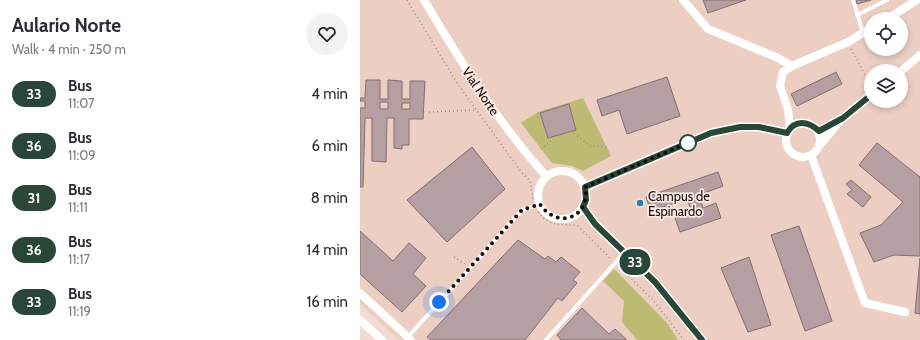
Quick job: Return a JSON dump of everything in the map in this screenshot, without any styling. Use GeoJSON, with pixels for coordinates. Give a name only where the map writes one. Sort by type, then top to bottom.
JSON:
{"type":"FeatureCollection","features":[{"type":"Feature","properties":{"kind":"street","name":"Vial Norte"},"geometry":{"type":"LineString","coordinates":[[424,0],[453,48],[502,122],[546,176]]}},
{"type":"Feature","properties":{"kind":"street"},"geometry":{"type":"LineString","coordinates":[[683,0],[708,29],[776,57],[792,66]]}},
{"type":"Feature","properties":{"kind":"street"},"geometry":{"type":"LineString","coordinates":[[898,12],[917,0]]}},
{"type":"Feature","properties":{"kind":"street"},"geometry":{"type":"LineString","coordinates":[[863,33],[848,42],[792,66],[783,72],[780,86],[788,110],[788,131],[786,143],[791,152],[803,157],[811,156],[843,118],[864,101]]}},
{"type":"Feature","properties":{"kind":"street"},"geometry":{"type":"LineString","coordinates":[[908,65],[920,55]]}},
{"type":"Feature","properties":{"kind":"street"},"geometry":{"type":"LineString","coordinates":[[788,110],[802,122]]}},
{"type":"Feature","properties":{"kind":"street"},"geometry":{"type":"LineString","coordinates":[[819,131],[843,118]]}},
{"type":"Feature","properties":{"kind":"street"},"geometry":{"type":"LineString","coordinates":[[788,131],[795,124],[802,122],[812,124],[819,131],[821,138],[820,145]]}},
{"type":"Feature","properties":{"kind":"street"},"geometry":{"type":"LineString","coordinates":[[585,187],[711,133],[740,127],[759,127],[788,131]]}},
{"type":"Feature","properties":{"kind":"street"},"geometry":{"type":"LineString","coordinates":[[811,156],[865,303],[905,312]]}},
{"type":"Feature","properties":{"kind":"street"},"geometry":{"type":"LineString","coordinates":[[554,172],[570,172],[578,176],[585,187],[586,200],[583,207],[577,214],[569,218],[561,219],[552,216],[545,211],[540,204],[538,194],[540,184],[546,176],[554,172]]}},
{"type":"Feature","properties":{"kind":"street"},"geometry":{"type":"LineString","coordinates":[[583,207],[595,224],[660,288],[702,340]]}},
{"type":"Feature","properties":{"kind":"street"},"geometry":{"type":"LineString","coordinates":[[360,293],[409,338]]}},
{"type":"Feature","properties":{"kind":"street"},"geometry":{"type":"LineString","coordinates":[[360,320],[382,340]]}},
{"type":"Feature","properties":{"kind":"lane"},"geometry":{"type":"LineString","coordinates":[[852,0],[863,33]]}},
{"type":"Feature","properties":{"kind":"lane"},"geometry":{"type":"LineString","coordinates":[[857,15],[887,0]]}},
{"type":"Feature","properties":{"kind":"lane"},"geometry":{"type":"LineString","coordinates":[[409,338],[522,210],[540,204]]}},
{"type":"Feature","properties":{"kind":"lane"},"geometry":{"type":"LineString","coordinates":[[546,340],[625,252]]}},
{"type":"Feature","properties":{"kind":"path"},"geometry":{"type":"LineString","coordinates":[[848,42],[864,73]]}},
{"type":"Feature","properties":{"kind":"path"},"geometry":{"type":"LineString","coordinates":[[569,104],[576,130],[571,131],[548,138],[540,114],[569,104]]}},
{"type":"Feature","properties":{"kind":"path"},"geometry":{"type":"LineString","coordinates":[[430,112],[476,110]]}},
{"type":"Feature","properties":{"kind":"path"},"geometry":{"type":"LineString","coordinates":[[571,131],[590,146],[607,147]]}},
{"type":"Feature","properties":{"kind":"path"},"geometry":{"type":"LineString","coordinates":[[541,149],[550,142],[552,137]]}},
{"type":"Feature","properties":{"kind":"path"},"geometry":{"type":"LineString","coordinates":[[454,257],[465,264]]}},
{"type":"Feature","properties":{"kind":"shaded area","name":"Campus de Espinardo"},"geometry":{"type":"Polygon","coordinates":[[[360,0],[920,0],[920,340],[399,340],[360,304],[360,0]]]}},
{"type":"Feature","properties":{"kind":"shaded area"},"geometry":{"type":"Polygon","coordinates":[[[583,98],[611,156],[583,171],[572,166],[552,163],[521,123],[538,112],[583,98]],[[569,104],[540,114],[548,138],[576,130],[569,104]]]}},
{"type":"Feature","properties":{"kind":"shaded area"},"geometry":{"type":"Polygon","coordinates":[[[614,269],[667,323],[678,340],[637,340],[622,322],[624,301],[603,281],[614,269]]]}},
{"type":"Feature","properties":{"kind":"building"},"geometry":{"type":"Polygon","coordinates":[[[703,0],[746,0],[708,13],[703,0]]]}},
{"type":"Feature","properties":{"kind":"building"},"geometry":{"type":"Polygon","coordinates":[[[856,0],[871,0],[857,4],[856,0]]]}},
{"type":"Feature","properties":{"kind":"building"},"geometry":{"type":"Polygon","coordinates":[[[836,72],[842,84],[797,106],[791,94],[836,72]]]}},
{"type":"Feature","properties":{"kind":"building"},"geometry":{"type":"Polygon","coordinates":[[[667,77],[680,116],[627,134],[619,110],[602,116],[597,100],[667,77]]]}},
{"type":"Feature","properties":{"kind":"building"},"geometry":{"type":"Polygon","coordinates":[[[366,80],[380,80],[380,99],[388,99],[388,80],[402,81],[402,99],[410,99],[410,81],[425,81],[423,119],[409,119],[409,145],[402,145],[402,149],[394,148],[394,118],[387,118],[386,162],[372,161],[372,118],[365,118],[363,187],[360,187],[360,108],[365,108],[365,101],[360,101],[360,98],[365,98],[366,80]],[[380,102],[380,109],[388,109],[388,102],[380,102]],[[402,103],[402,109],[410,109],[410,103],[402,103]]]}},
{"type":"Feature","properties":{"kind":"building"},"geometry":{"type":"Polygon","coordinates":[[[569,104],[576,130],[548,138],[540,113],[569,104]]]}},
{"type":"Feature","properties":{"kind":"building"},"geometry":{"type":"Polygon","coordinates":[[[877,143],[920,177],[920,256],[894,255],[874,262],[860,233],[881,225],[903,202],[859,165],[877,143]]]}},
{"type":"Feature","properties":{"kind":"building"},"geometry":{"type":"Polygon","coordinates":[[[472,147],[505,189],[447,242],[407,200],[472,147]]]}},
{"type":"Feature","properties":{"kind":"building"},"geometry":{"type":"Polygon","coordinates":[[[718,172],[723,186],[699,195],[703,208],[716,203],[721,218],[680,232],[675,218],[692,212],[687,199],[651,211],[646,197],[718,172]]]}},
{"type":"Feature","properties":{"kind":"building"},"geometry":{"type":"Polygon","coordinates":[[[851,180],[871,197],[863,207],[847,194],[852,190],[846,184],[851,180]]]}},
{"type":"Feature","properties":{"kind":"building"},"geometry":{"type":"Polygon","coordinates":[[[799,226],[832,321],[805,331],[771,235],[799,226]]]}},
{"type":"Feature","properties":{"kind":"building"},"geometry":{"type":"Polygon","coordinates":[[[360,231],[393,261],[409,243],[426,258],[413,274],[426,286],[402,312],[360,274],[360,231]]]}},
{"type":"Feature","properties":{"kind":"building"},"geometry":{"type":"Polygon","coordinates":[[[518,240],[545,259],[548,256],[556,262],[561,257],[580,272],[573,280],[577,283],[562,301],[558,298],[525,340],[431,340],[427,337],[518,240]]]}},
{"type":"Feature","properties":{"kind":"building"},"geometry":{"type":"Polygon","coordinates":[[[749,257],[771,325],[748,332],[721,268],[749,257]]]}},
{"type":"Feature","properties":{"kind":"building"},"geometry":{"type":"Polygon","coordinates":[[[920,258],[920,314],[915,313],[920,258]]]}},
{"type":"Feature","properties":{"kind":"building"},"geometry":{"type":"Polygon","coordinates":[[[582,308],[609,334],[615,329],[627,340],[561,340],[557,335],[582,308]]]}},
{"type":"Feature","properties":{"kind":"bus line","name":"33"},"geometry":{"type":"LineString","coordinates":[[702,340],[655,282],[595,224],[583,207],[586,200],[585,187],[711,133],[740,127],[759,127],[787,133],[795,124],[802,122],[812,124],[819,131],[843,118],[864,101]]}},
{"type":"Feature","properties":{"kind":"place","name":"Campus de Espinardo"},"geometry":{"type":"Point","coordinates":[640,203]}},
{"type":"Feature","properties":{"kind":"route"},"geometry":{"type":"LineString","coordinates":[[439,302],[522,210],[540,204],[545,211],[552,216],[561,219],[569,218],[577,214],[583,207],[586,200],[585,187],[688,143]]}}]}
